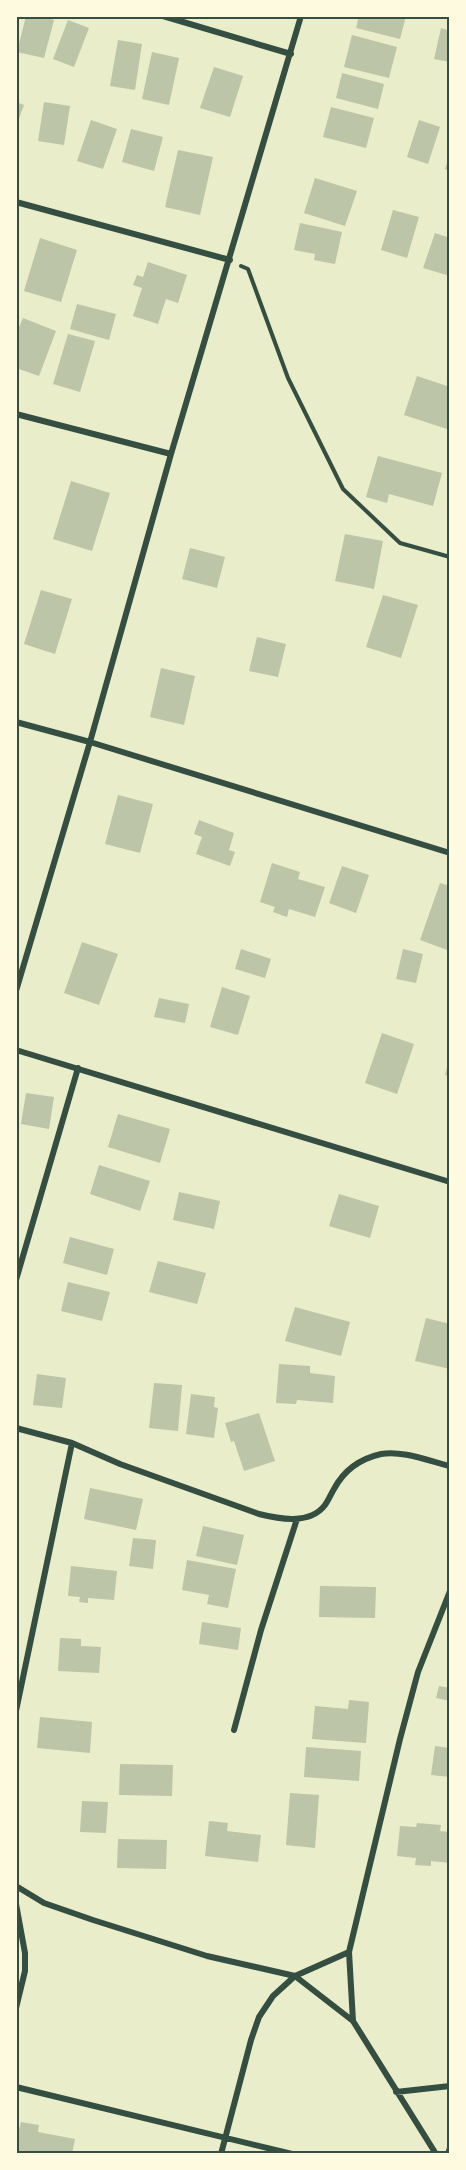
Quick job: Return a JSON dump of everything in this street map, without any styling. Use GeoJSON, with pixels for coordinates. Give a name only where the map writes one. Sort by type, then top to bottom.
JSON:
{"type":"FeatureCollection","features":[{"type":"Feature","properties":{"kind":"street"},"geometry":{"type":"LineString","coordinates":[[163,16],[291,54]]}},
{"type":"Feature","properties":{"kind":"street"},"geometry":{"type":"LineString","coordinates":[[16,991],[90,742],[171,454],[301,16]]}},
{"type":"Feature","properties":{"kind":"street"},"geometry":{"type":"LineString","coordinates":[[16,202],[230,260]]}},
{"type":"Feature","properties":{"kind":"street"},"geometry":{"type":"LineString","coordinates":[[16,414],[171,454]]}},
{"type":"Feature","properties":{"kind":"street"},"geometry":{"type":"LineString","coordinates":[[16,722],[90,742],[450,854]]}},
{"type":"Feature","properties":{"kind":"street"},"geometry":{"type":"LineString","coordinates":[[16,1050],[450,1182]]}},
{"type":"Feature","properties":{"kind":"street"},"geometry":{"type":"LineString","coordinates":[[16,1280],[78,1068]]}},
{"type":"Feature","properties":{"kind":"street"},"geometry":{"type":"LineString","coordinates":[[16,1428],[72,1443],[120,1464],[259,1514],[277,1518],[297,1519],[324,1507],[343,1473],[360,1461],[382,1454],[410,1456],[450,1466]]}},
{"type":"Feature","properties":{"kind":"street"},"geometry":{"type":"LineString","coordinates":[[16,1711],[72,1443]]}},
{"type":"Feature","properties":{"kind":"street"},"geometry":{"type":"LineString","coordinates":[[234,1730],[261,1630],[297,1519]]}},
{"type":"Feature","properties":{"kind":"street"},"geometry":{"type":"LineString","coordinates":[[353,2021],[349,1952],[418,1672],[450,1591]]}},
{"type":"Feature","properties":{"kind":"street"},"geometry":{"type":"LineString","coordinates":[[16,1886],[44,1904],[93,1920],[207,1956],[295,1976],[353,2021],[436,2154]]}},
{"type":"Feature","properties":{"kind":"street"},"geometry":{"type":"LineString","coordinates":[[16,1904],[22,1932],[26,1971],[16,2008]]}},
{"type":"Feature","properties":{"kind":"street"},"geometry":{"type":"LineString","coordinates":[[221,2154],[259,2017],[273,1996],[295,1976],[349,1952]]}},
{"type":"Feature","properties":{"kind":"street"},"geometry":{"type":"LineString","coordinates":[[396,2092],[450,2086]]}},
{"type":"Feature","properties":{"kind":"street"},"geometry":{"type":"LineString","coordinates":[[16,2087],[292,2154]]}},
{"type":"Feature","properties":{"kind":"street"},"geometry":{"type":"LineString","coordinates":[[448,2154],[450,2148]]}},
{"type":"Feature","properties":{"kind":"path"},"geometry":{"type":"LineString","coordinates":[[230,260],[248,269],[288,378],[343,489],[400,543],[450,557]]}},
{"type":"Feature","properties":{"kind":"building"},"geometry":{"type":"Polygon","coordinates":[[[26,16],[40,16],[54,20],[44,58],[17,52],[26,16]]]}},
{"type":"Feature","properties":{"kind":"building"},"geometry":{"type":"Polygon","coordinates":[[[359,16],[406,16],[400,39],[356,28],[359,16]]]}},
{"type":"Feature","properties":{"kind":"building"},"geometry":{"type":"Polygon","coordinates":[[[68,20],[89,28],[74,67],[53,59],[68,20]]]}},
{"type":"Feature","properties":{"kind":"building"},"geometry":{"type":"Polygon","coordinates":[[[441,28],[450,31],[450,62],[434,59],[441,28]]]}},
{"type":"Feature","properties":{"kind":"building"},"geometry":{"type":"Polygon","coordinates":[[[352,35],[397,47],[389,78],[344,67],[352,35]]]}},
{"type":"Feature","properties":{"kind":"building"},"geometry":{"type":"Polygon","coordinates":[[[118,40],[142,44],[135,90],[110,86],[118,40]]]}},
{"type":"Feature","properties":{"kind":"building"},"geometry":{"type":"Polygon","coordinates":[[[152,52],[179,58],[169,105],[142,99],[152,52]]]}},
{"type":"Feature","properties":{"kind":"building"},"geometry":{"type":"Polygon","coordinates":[[[214,67],[243,76],[230,117],[200,108],[214,67]]]}},
{"type":"Feature","properties":{"kind":"building"},"geometry":{"type":"Polygon","coordinates":[[[342,73],[384,84],[378,109],[336,98],[342,73]]]}},
{"type":"Feature","properties":{"kind":"building"},"geometry":{"type":"Polygon","coordinates":[[[16,102],[24,105],[17,124],[16,124],[16,102]]]}},
{"type":"Feature","properties":{"kind":"building"},"geometry":{"type":"Polygon","coordinates":[[[44,102],[70,106],[64,145],[38,141],[44,102]]]}},
{"type":"Feature","properties":{"kind":"building"},"geometry":{"type":"Polygon","coordinates":[[[331,107],[374,118],[366,148],[323,137],[331,107]]]}},
{"type":"Feature","properties":{"kind":"building"},"geometry":{"type":"Polygon","coordinates":[[[91,120],[117,129],[103,169],[77,161],[91,120]]]}},
{"type":"Feature","properties":{"kind":"building"},"geometry":{"type":"Polygon","coordinates":[[[419,120],[440,127],[428,164],[407,157],[419,120]]]}},
{"type":"Feature","properties":{"kind":"building"},"geometry":{"type":"Polygon","coordinates":[[[131,129],[163,137],[154,171],[122,162],[131,129]]]}},
{"type":"Feature","properties":{"kind":"building"},"geometry":{"type":"Polygon","coordinates":[[[178,150],[213,157],[200,215],[165,207],[178,150]]]}},
{"type":"Feature","properties":{"kind":"building"},"geometry":{"type":"Polygon","coordinates":[[[450,158],[450,171],[445,169],[450,158]]]}},
{"type":"Feature","properties":{"kind":"building"},"geometry":{"type":"Polygon","coordinates":[[[315,178],[357,191],[345,226],[304,213],[315,178]]]}},
{"type":"Feature","properties":{"kind":"building"},"geometry":{"type":"Polygon","coordinates":[[[393,210],[419,217],[407,258],[381,250],[393,210]]]}},
{"type":"Feature","properties":{"kind":"building"},"geometry":{"type":"Polygon","coordinates":[[[300,223],[342,232],[335,264],[314,260],[315,254],[294,250],[300,223]]]}},
{"type":"Feature","properties":{"kind":"building"},"geometry":{"type":"Polygon","coordinates":[[[435,233],[450,238],[450,276],[423,268],[435,233]]]}},
{"type":"Feature","properties":{"kind":"building"},"geometry":{"type":"Polygon","coordinates":[[[40,238],[77,250],[61,302],[24,291],[40,238]]]}},
{"type":"Feature","properties":{"kind":"building"},"geometry":{"type":"Polygon","coordinates":[[[148,262],[187,275],[178,303],[166,299],[158,324],[133,316],[142,288],[133,285],[137,275],[143,277],[148,262]]]}},
{"type":"Feature","properties":{"kind":"building"},"geometry":{"type":"Polygon","coordinates":[[[77,304],[116,314],[109,340],[70,329],[77,304]]]}},
{"type":"Feature","properties":{"kind":"building"},"geometry":{"type":"Polygon","coordinates":[[[23,318],[56,331],[39,376],[16,368],[16,334],[23,318]]]}},
{"type":"Feature","properties":{"kind":"building"},"geometry":{"type":"Polygon","coordinates":[[[68,334],[95,341],[80,392],[53,384],[68,334]]]}},
{"type":"Feature","properties":{"kind":"building"},"geometry":{"type":"Polygon","coordinates":[[[417,376],[450,387],[450,430],[404,415],[417,376]]]}},
{"type":"Feature","properties":{"kind":"building"},"geometry":{"type":"Polygon","coordinates":[[[378,456],[442,473],[433,506],[389,494],[387,503],[366,497],[378,456]]]}},
{"type":"Feature","properties":{"kind":"building"},"geometry":{"type":"Polygon","coordinates":[[[71,481],[110,493],[92,551],[53,539],[71,481]]]}},
{"type":"Feature","properties":{"kind":"building"},"geometry":{"type":"Polygon","coordinates":[[[345,534],[383,541],[374,589],[335,581],[345,534]]]}},
{"type":"Feature","properties":{"kind":"building"},"geometry":{"type":"Polygon","coordinates":[[[190,548],[225,557],[217,588],[182,579],[190,548]]]}},
{"type":"Feature","properties":{"kind":"building"},"geometry":{"type":"Polygon","coordinates":[[[41,590],[72,599],[55,654],[24,644],[41,590]]]}},
{"type":"Feature","properties":{"kind":"building"},"geometry":{"type":"Polygon","coordinates":[[[383,595],[418,605],[401,658],[366,647],[383,595]]]}},
{"type":"Feature","properties":{"kind":"building"},"geometry":{"type":"Polygon","coordinates":[[[257,637],[286,644],[278,677],[249,671],[257,637]]]}},
{"type":"Feature","properties":{"kind":"building"},"geometry":{"type":"Polygon","coordinates":[[[161,668],[195,676],[184,725],[150,717],[161,668]]]}},
{"type":"Feature","properties":{"kind":"building"},"geometry":{"type":"Polygon","coordinates":[[[118,795],[153,804],[140,853],[105,844],[118,795]]]}},
{"type":"Feature","properties":{"kind":"building"},"geometry":{"type":"Polygon","coordinates":[[[199,820],[234,833],[229,850],[235,852],[230,866],[196,854],[202,837],[194,834],[199,820]]]}},
{"type":"Feature","properties":{"kind":"building"},"geometry":{"type":"Polygon","coordinates":[[[272,863],[300,872],[298,879],[325,887],[315,917],[289,909],[287,917],[273,912],[275,907],[260,902],[272,863]]]}},
{"type":"Feature","properties":{"kind":"building"},"geometry":{"type":"Polygon","coordinates":[[[342,866],[369,875],[356,913],[329,903],[342,866]]]}},
{"type":"Feature","properties":{"kind":"building"},"geometry":{"type":"Polygon","coordinates":[[[440,883],[450,886],[450,951],[420,940],[440,883]]]}},
{"type":"Feature","properties":{"kind":"building"},"geometry":{"type":"Polygon","coordinates":[[[82,942],[118,954],[99,1005],[64,993],[82,942]]]}},
{"type":"Feature","properties":{"kind":"building"},"geometry":{"type":"Polygon","coordinates":[[[241,949],[271,959],[265,978],[235,969],[241,949]]]}},
{"type":"Feature","properties":{"kind":"building"},"geometry":{"type":"Polygon","coordinates":[[[403,949],[423,954],[416,983],[396,979],[403,949]]]}},
{"type":"Feature","properties":{"kind":"building"},"geometry":{"type":"Polygon","coordinates":[[[222,987],[250,996],[238,1035],[210,1027],[222,987]]]}},
{"type":"Feature","properties":{"kind":"building"},"geometry":{"type":"Polygon","coordinates":[[[159,998],[189,1004],[185,1023],[154,1017],[159,998]]]}},
{"type":"Feature","properties":{"kind":"building"},"geometry":{"type":"Polygon","coordinates":[[[382,1033],[414,1044],[397,1094],[365,1083],[382,1033]]]}},
{"type":"Feature","properties":{"kind":"building"},"geometry":{"type":"Polygon","coordinates":[[[450,1060],[450,1076],[445,1075],[450,1060]]]}},
{"type":"Feature","properties":{"kind":"building"},"geometry":{"type":"Polygon","coordinates":[[[26,1093],[54,1097],[49,1129],[21,1124],[26,1093]]]}},
{"type":"Feature","properties":{"kind":"building"},"geometry":{"type":"Polygon","coordinates":[[[118,1114],[170,1129],[160,1163],[108,1147],[118,1114]]]}},
{"type":"Feature","properties":{"kind":"building"},"geometry":{"type":"Polygon","coordinates":[[[99,1165],[150,1181],[140,1211],[90,1194],[99,1165]]]}},
{"type":"Feature","properties":{"kind":"building"},"geometry":{"type":"Polygon","coordinates":[[[179,1192],[220,1201],[214,1229],[173,1220],[179,1192]]]}},
{"type":"Feature","properties":{"kind":"building"},"geometry":{"type":"Polygon","coordinates":[[[339,1194],[379,1206],[370,1238],[329,1226],[339,1194]]]}},
{"type":"Feature","properties":{"kind":"building"},"geometry":{"type":"Polygon","coordinates":[[[70,1237],[114,1249],[107,1275],[63,1263],[70,1237]]]}},
{"type":"Feature","properties":{"kind":"building"},"geometry":{"type":"Polygon","coordinates":[[[158,1261],[206,1273],[197,1304],[149,1292],[158,1261]]]}},
{"type":"Feature","properties":{"kind":"building"},"geometry":{"type":"Polygon","coordinates":[[[68,1282],[110,1292],[102,1321],[61,1311],[68,1282]]]}},
{"type":"Feature","properties":{"kind":"building"},"geometry":{"type":"Polygon","coordinates":[[[295,1307],[350,1322],[341,1356],[285,1341],[295,1307]]]}},
{"type":"Feature","properties":{"kind":"building"},"geometry":{"type":"Polygon","coordinates":[[[426,1318],[450,1324],[450,1369],[415,1361],[426,1318]]]}},
{"type":"Feature","properties":{"kind":"building"},"geometry":{"type":"Polygon","coordinates":[[[279,1364],[310,1366],[310,1373],[335,1376],[333,1403],[297,1400],[296,1404],[276,1403],[279,1364]]]}},
{"type":"Feature","properties":{"kind":"building"},"geometry":{"type":"Polygon","coordinates":[[[37,1374],[66,1378],[62,1408],[33,1405],[37,1374]]]}},
{"type":"Feature","properties":{"kind":"building"},"geometry":{"type":"Polygon","coordinates":[[[154,1383],[182,1385],[178,1431],[149,1428],[154,1383]]]}},
{"type":"Feature","properties":{"kind":"building"},"geometry":{"type":"Polygon","coordinates":[[[191,1394],[215,1397],[214,1407],[218,1408],[214,1438],[186,1434],[191,1394]]]}},
{"type":"Feature","properties":{"kind":"building"},"geometry":{"type":"Polygon","coordinates":[[[259,1413],[275,1461],[244,1471],[225,1423],[259,1413]]]}},
{"type":"Feature","properties":{"kind":"building"},"geometry":{"type":"Polygon","coordinates":[[[90,1488],[143,1499],[136,1530],[84,1519],[90,1488]]]}},
{"type":"Feature","properties":{"kind":"building"},"geometry":{"type":"Polygon","coordinates":[[[203,1526],[244,1535],[237,1565],[196,1556],[203,1526]]]}},
{"type":"Feature","properties":{"kind":"building"},"geometry":{"type":"Polygon","coordinates":[[[133,1538],[156,1540],[153,1569],[129,1566],[133,1538]]]}},
{"type":"Feature","properties":{"kind":"building"},"geometry":{"type":"Polygon","coordinates":[[[187,1560],[236,1569],[228,1608],[207,1604],[209,1595],[182,1590],[187,1560]]]}},
{"type":"Feature","properties":{"kind":"building"},"geometry":{"type":"Polygon","coordinates":[[[71,1566],[117,1571],[114,1600],[88,1598],[88,1603],[79,1602],[80,1597],[68,1596],[71,1566]]]}},
{"type":"Feature","properties":{"kind":"building"},"geometry":{"type":"Polygon","coordinates":[[[320,1586],[376,1587],[375,1618],[319,1617],[320,1586]]]}},
{"type":"Feature","properties":{"kind":"building"},"geometry":{"type":"Polygon","coordinates":[[[202,1622],[241,1628],[238,1650],[199,1644],[202,1622]]]}},
{"type":"Feature","properties":{"kind":"building"},"geometry":{"type":"Polygon","coordinates":[[[60,1638],[81,1639],[81,1646],[101,1647],[99,1673],[58,1671],[60,1638]]]}},
{"type":"Feature","properties":{"kind":"building"},"geometry":{"type":"Polygon","coordinates":[[[439,1686],[450,1688],[450,1701],[436,1698],[439,1686]]]}},
{"type":"Feature","properties":{"kind":"building"},"geometry":{"type":"Polygon","coordinates":[[[349,1700],[369,1702],[366,1743],[312,1739],[315,1706],[348,1709],[349,1700]]]}},
{"type":"Feature","properties":{"kind":"building"},"geometry":{"type":"Polygon","coordinates":[[[40,1717],[92,1722],[90,1753],[37,1748],[40,1717]]]}},
{"type":"Feature","properties":{"kind":"building"},"geometry":{"type":"Polygon","coordinates":[[[435,1746],[450,1748],[450,1777],[431,1775],[435,1746]]]}},
{"type":"Feature","properties":{"kind":"building"},"geometry":{"type":"Polygon","coordinates":[[[306,1747],[361,1751],[359,1781],[304,1777],[306,1747]]]}},
{"type":"Feature","properties":{"kind":"building"},"geometry":{"type":"Polygon","coordinates":[[[120,1764],[173,1765],[172,1796],[119,1795],[120,1764]]]}},
{"type":"Feature","properties":{"kind":"building"},"geometry":{"type":"Polygon","coordinates":[[[290,1793],[319,1795],[315,1848],[286,1845],[290,1793]]]}},
{"type":"Feature","properties":{"kind":"building"},"geometry":{"type":"Polygon","coordinates":[[[82,1801],[108,1802],[106,1833],[80,1832],[82,1801]]]}},
{"type":"Feature","properties":{"kind":"building"},"geometry":{"type":"Polygon","coordinates":[[[209,1821],[228,1823],[227,1831],[261,1835],[258,1862],[205,1856],[209,1821]]]}},
{"type":"Feature","properties":{"kind":"building"},"geometry":{"type":"Polygon","coordinates":[[[417,1823],[441,1825],[440,1831],[450,1832],[450,1863],[431,1861],[431,1866],[415,1865],[416,1858],[397,1856],[400,1826],[416,1827],[417,1823]]]}},
{"type":"Feature","properties":{"kind":"building"},"geometry":{"type":"Polygon","coordinates":[[[118,1839],[167,1840],[166,1869],[117,1868],[118,1839]]]}},
{"type":"Feature","properties":{"kind":"building"},"geometry":{"type":"Polygon","coordinates":[[[21,2122],[39,2125],[38,2132],[75,2139],[72,2154],[16,2154],[16,2141],[21,2122]]]}}]}
